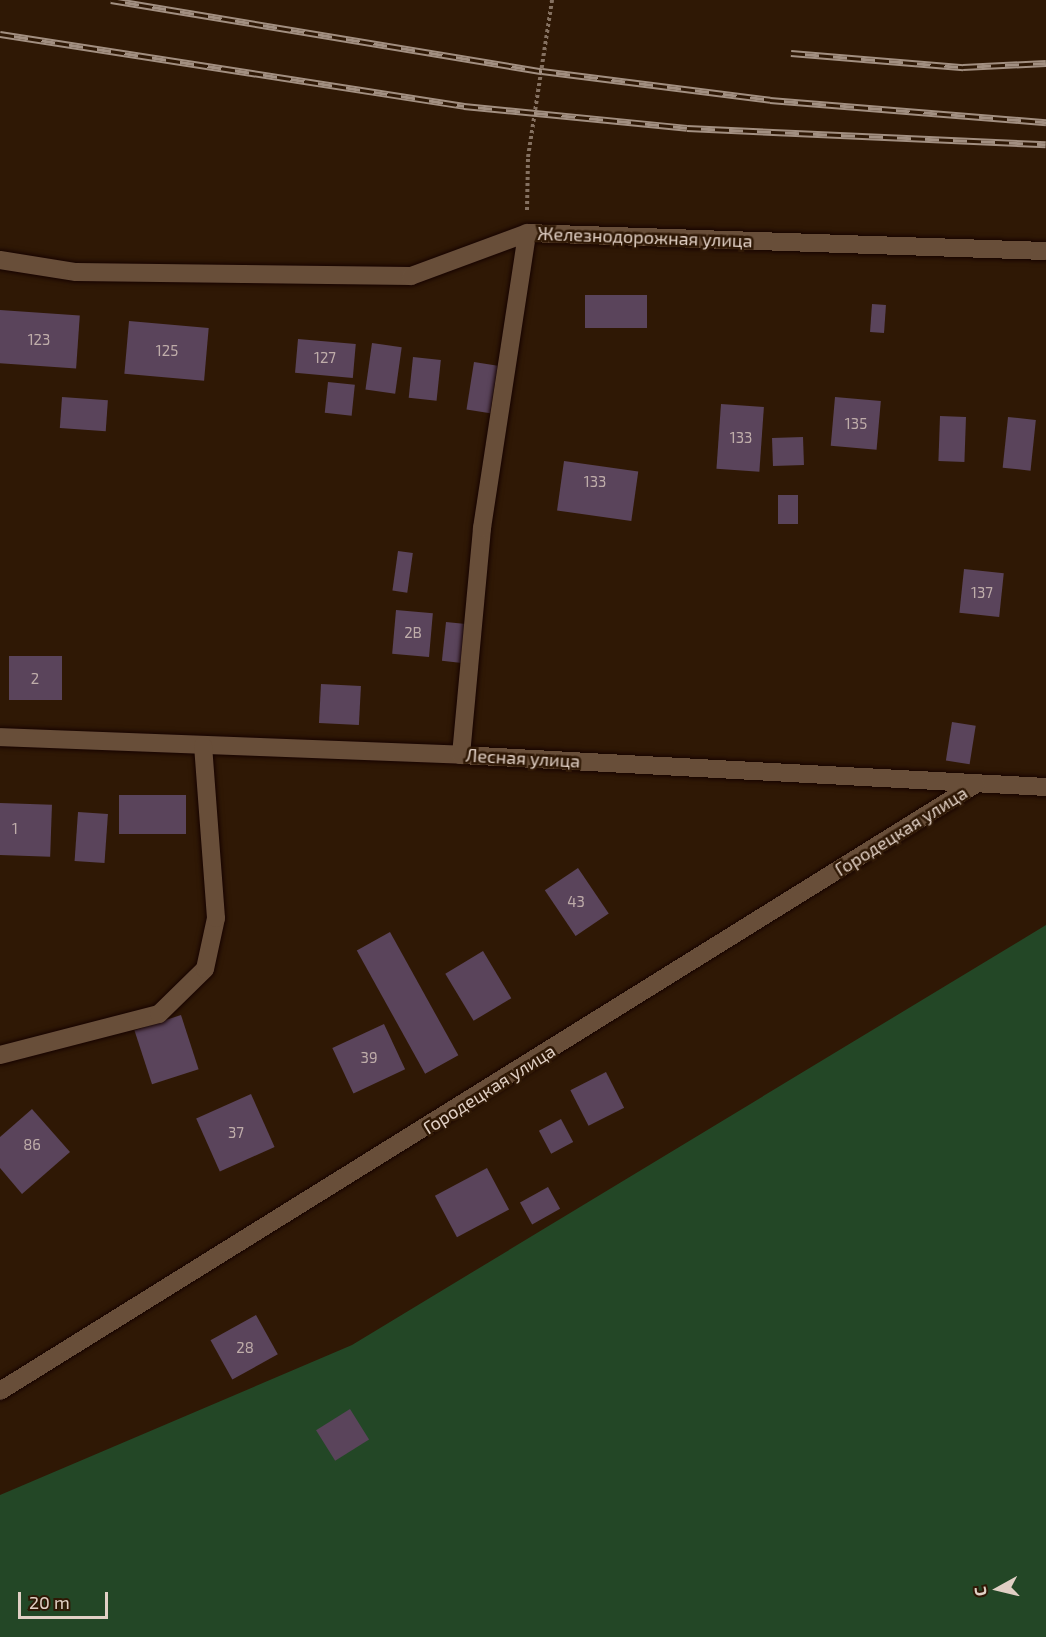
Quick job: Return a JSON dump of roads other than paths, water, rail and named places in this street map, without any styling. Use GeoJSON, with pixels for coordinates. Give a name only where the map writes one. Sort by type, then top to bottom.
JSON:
{"type":"FeatureCollection","features":[{"type":"Feature","properties":{"kind":"street","name":"Железнодорожная улица"},"geometry":{"type":"LineString","coordinates":[[0,261],[76,273],[411,276],[527,233],[1046,251]]}},
{"type":"Feature","properties":{"kind":"street"},"geometry":{"type":"LineString","coordinates":[[461,755],[482,528],[527,233]]}},
{"type":"Feature","properties":{"kind":"street","name":"Лесная улица"},"geometry":{"type":"LineString","coordinates":[[0,737],[461,755],[1046,787]]}},
{"type":"Feature","properties":{"kind":"street"},"geometry":{"type":"LineString","coordinates":[[0,1055],[159,1014],[205,969],[216,918],[204,745]]}},
{"type":"Feature","properties":{"kind":"street","name":"Городецкая улица"},"geometry":{"type":"LineString","coordinates":[[0,1391],[976,784]]}},
{"type":"Feature","properties":{"kind":"railway"},"geometry":{"type":"LineString","coordinates":[[111,0],[542,71],[770,100],[1046,122]]}},
{"type":"Feature","properties":{"kind":"railway"},"geometry":{"type":"LineString","coordinates":[[0,34],[464,106],[687,128],[1046,144]]}},
{"type":"Feature","properties":{"kind":"railway"},"geometry":{"type":"LineString","coordinates":[[791,53],[963,67],[1046,63]]}}]}
